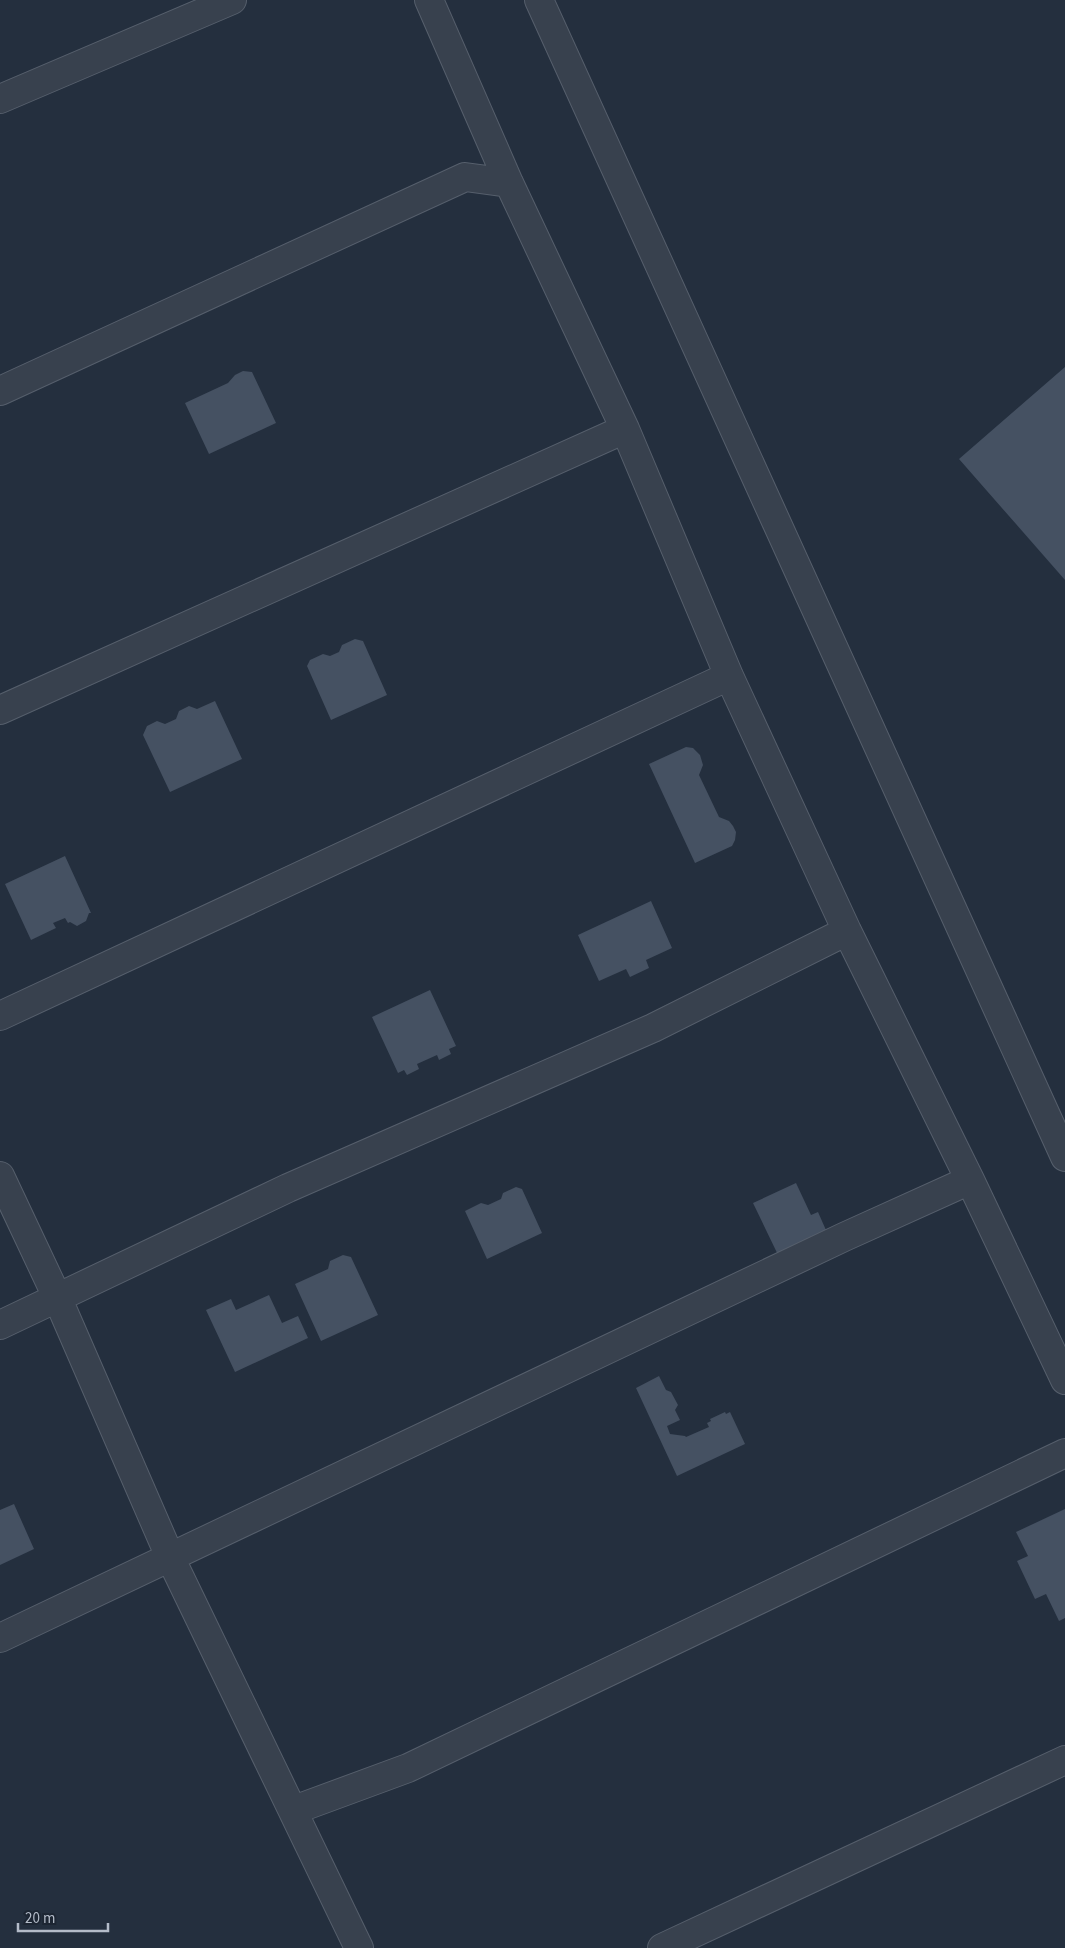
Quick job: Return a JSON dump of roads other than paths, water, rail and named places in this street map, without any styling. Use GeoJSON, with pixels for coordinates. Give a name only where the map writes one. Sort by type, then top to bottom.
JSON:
{"type":"FeatureCollection","features":[{"type":"Feature","properties":{"kind":"street"},"geometry":{"type":"LineString","coordinates":[[0,100],[232,0]]}},
{"type":"Feature","properties":{"kind":"street"},"geometry":{"type":"LineString","coordinates":[[429,0],[508,183],[625,429],[729,676],[847,930],[970,1180],[1065,1380]]}},
{"type":"Feature","properties":{"kind":"street"},"geometry":{"type":"LineString","coordinates":[[539,0],[1065,1157]]}},
{"type":"Feature","properties":{"kind":"street"},"geometry":{"type":"LineString","coordinates":[[0,391],[465,177],[508,183]]}},
{"type":"Feature","properties":{"kind":"street"},"geometry":{"type":"LineString","coordinates":[[0,710],[625,429]]}},
{"type":"Feature","properties":{"kind":"street"},"geometry":{"type":"LineString","coordinates":[[0,1016],[729,676]]}},
{"type":"Feature","properties":{"kind":"street"},"geometry":{"type":"LineString","coordinates":[[0,1325],[288,1188],[653,1028],[847,930]]}},
{"type":"Feature","properties":{"kind":"street"},"geometry":{"type":"LineString","coordinates":[[0,1176],[58,1297],[170,1557],[294,1810],[359,1948]]}},
{"type":"Feature","properties":{"kind":"street"},"geometry":{"type":"LineString","coordinates":[[0,1638],[844,1237],[970,1180]]}},
{"type":"Feature","properties":{"kind":"street"},"geometry":{"type":"LineString","coordinates":[[294,1810],[408,1768],[1065,1453]]}},
{"type":"Feature","properties":{"kind":"street"},"geometry":{"type":"LineString","coordinates":[[662,1948],[1065,1760]]}}]}
